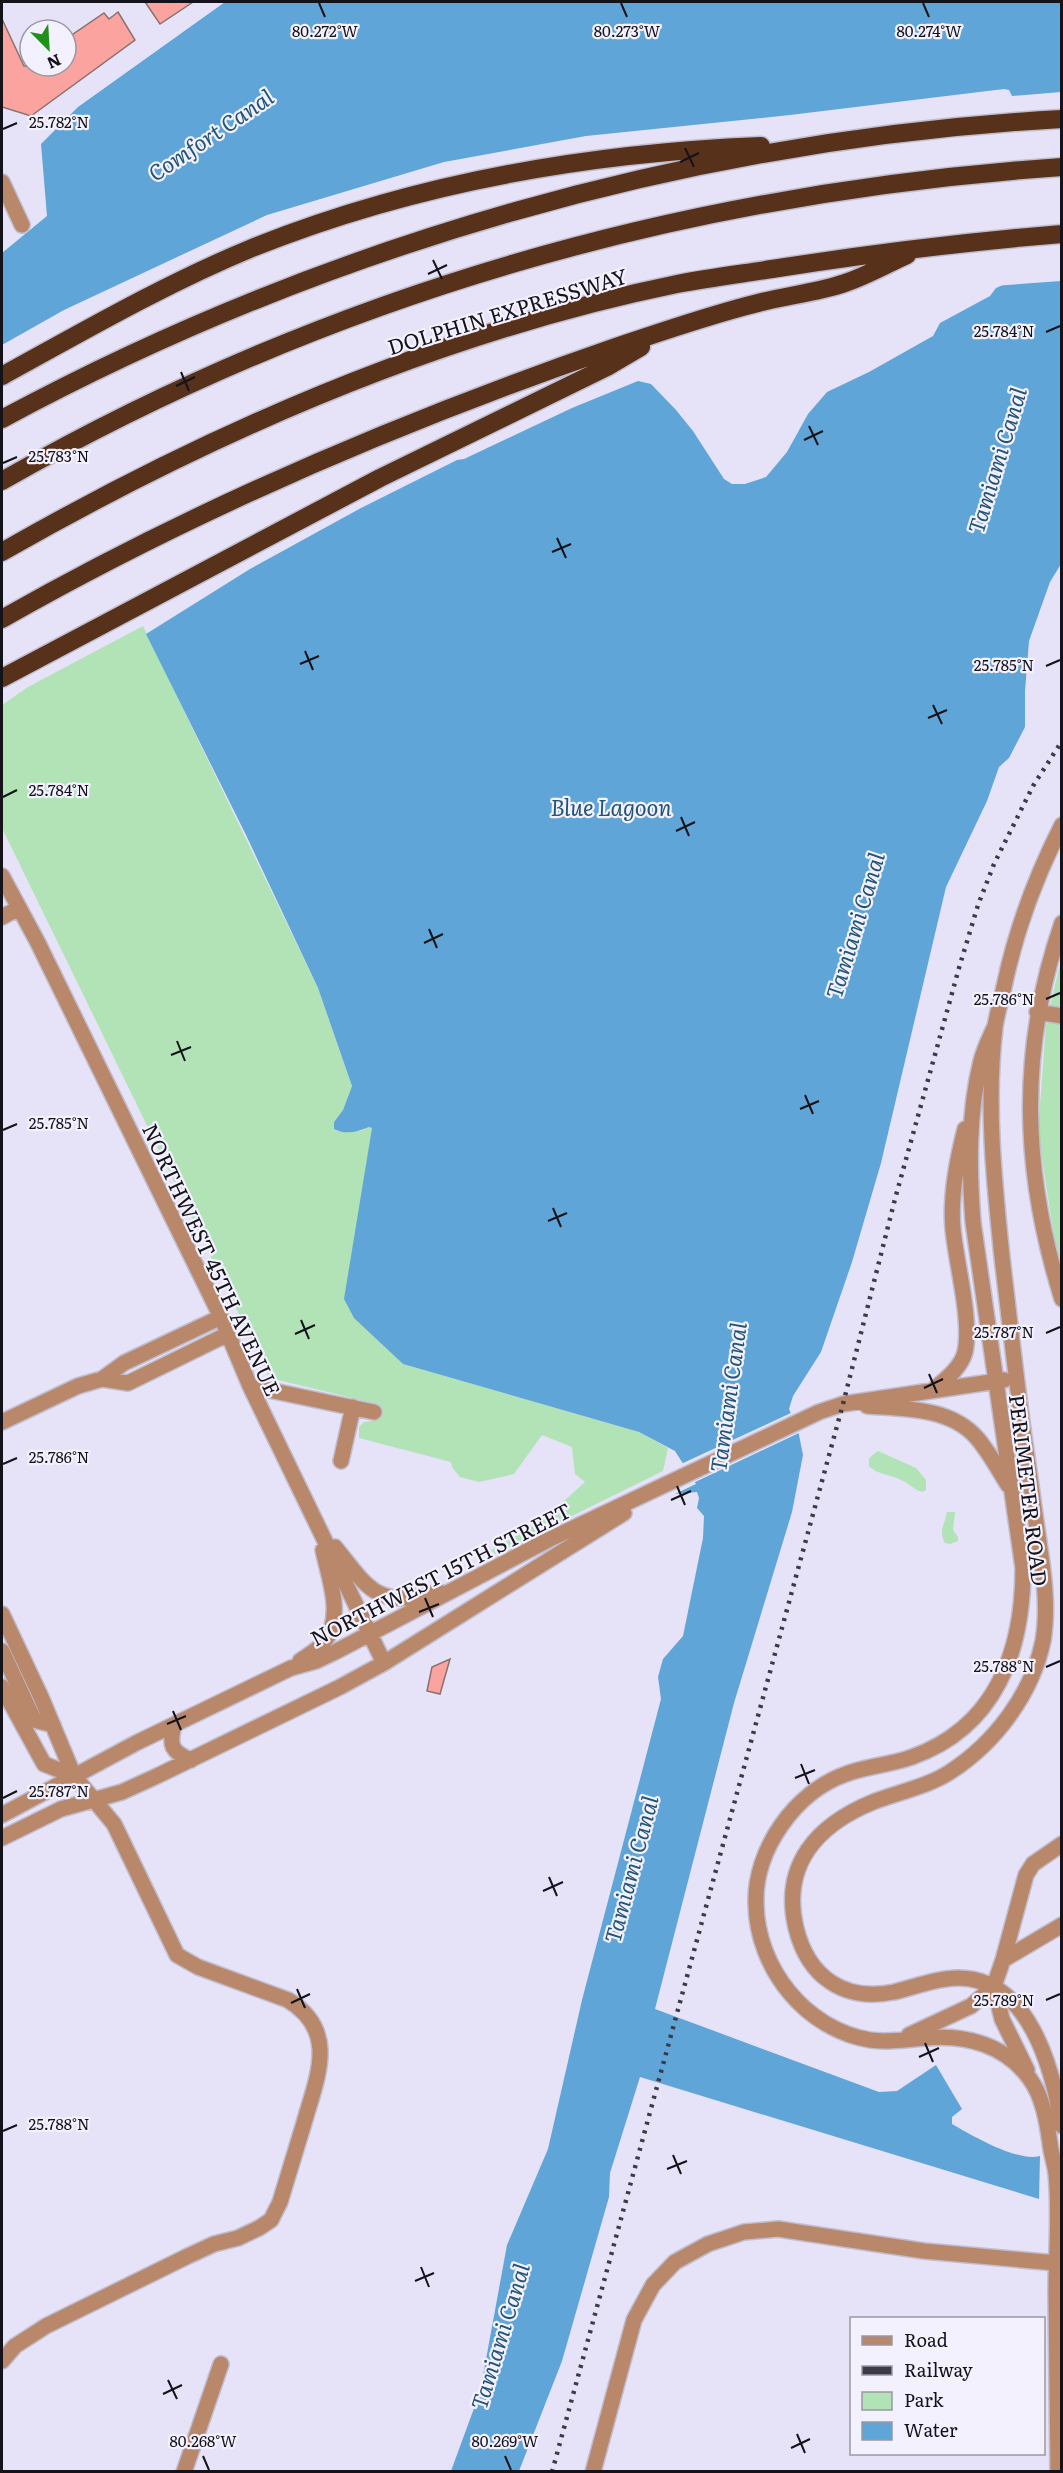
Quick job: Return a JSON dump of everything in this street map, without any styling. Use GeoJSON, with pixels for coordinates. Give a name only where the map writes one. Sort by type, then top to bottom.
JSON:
{"type":"FeatureCollection","features":[{"type":"Feature","properties":{"kind":"highway"},"geometry":{"type":"LineString","coordinates":[[2,419],[102,367],[214,316],[341,267],[412,243],[603,188],[659,175],[826,144],[938,128],[1062,118]]}},
{"type":"Feature","properties":{"kind":"highway"},"geometry":{"type":"LineString","coordinates":[[2,376],[122,310],[252,248],[328,220],[381,205],[531,169],[667,151],[826,144]]}},
{"type":"Feature","properties":{"kind":"highway","name":"DOLPHIN EXPRESSWAY"},"geometry":{"type":"LineString","coordinates":[[2,481],[84,435],[232,365],[362,313],[483,272],[629,232],[756,204],[879,184],[1062,167]]}},
{"type":"Feature","properties":{"kind":"highway","name":"DOLPHIN EXPRESSWAY"},"geometry":{"type":"LineString","coordinates":[[2,552],[121,486],[252,424],[362,379],[536,320],[678,284],[926,246],[1062,234]]}},
{"type":"Feature","properties":{"kind":"highway"},"geometry":{"type":"LineString","coordinates":[[2,619],[150,541],[344,452],[509,385],[744,306],[844,284],[926,246]]}},
{"type":"Feature","properties":{"kind":"highway"},"geometry":{"type":"LineString","coordinates":[[3,679],[281,529],[607,367],[679,326]]}},
{"type":"Feature","properties":{"kind":"street"},"geometry":{"type":"LineString","coordinates":[[2,182],[22,225]]}},
{"type":"Feature","properties":{"kind":"street","name":"PERIMETER ROAD"},"geometry":{"type":"LineString","coordinates":[[1058,2472],[1056,2174],[1042,2104],[1032,2081],[1021,2067],[1002,2053],[966,2038],[870,2040],[828,2024],[809,2012],[787,1990],[773,1970],[757,1926],[756,1901],[758,1874],[775,1835],[800,1804],[817,1790],[846,1774],[912,1757],[935,1747],[974,1718],[989,1699],[1012,1654],[1021,1611],[1023,1568],[973,1222],[970,1148],[976,1085],[982,1058],[995,1026],[1016,934],[1032,888],[1062,825]]}},
{"type":"Feature","properties":{"kind":"street","name":"NORTHWEST 45TH AVENUE"},"geometry":{"type":"LineString","coordinates":[[2,876],[221,1317],[250,1386],[384,1663]]}},
{"type":"Feature","properties":{"kind":"street"},"geometry":{"type":"LineString","coordinates":[[2,916],[19,908]]}},
{"type":"Feature","properties":{"kind":"street"},"geometry":{"type":"LineString","coordinates":[[1062,923],[1037,1012],[1029,1101],[1032,1161],[1044,1240],[1062,1299]]}},
{"type":"Feature","properties":{"kind":"street"},"geometry":{"type":"LineString","coordinates":[[1037,1012],[1062,1016]]}},
{"type":"Feature","properties":{"kind":"street","name":"PERIMETER ROAD"},"geometry":{"type":"LineString","coordinates":[[995,1026],[992,1086],[993,1170],[1016,1378],[1046,1601],[1042,1642],[1031,1676],[1015,1707],[1003,1724],[972,1755],[947,1774],[870,1804],[828,1826],[800,1861],[792,1885],[793,1908],[802,1948],[825,1979],[840,1989],[854,1993],[874,1994],[961,1977],[994,1986],[1019,2007],[1030,2027],[1050,2069],[1062,2126]]}},
{"type":"Feature","properties":{"kind":"street"},"geometry":{"type":"LineString","coordinates":[[933,1390],[949,1376],[965,1354],[967,1334],[953,1216],[959,1152],[976,1085]]}},
{"type":"Feature","properties":{"kind":"street"},"geometry":{"type":"LineString","coordinates":[[2,1422],[78,1386],[102,1379],[123,1363],[221,1317]]}},
{"type":"Feature","properties":{"kind":"street"},"geometry":{"type":"LineString","coordinates":[[102,1379],[128,1383],[228,1334]]}},
{"type":"Feature","properties":{"kind":"street","name":"NORTHWEST 15TH STREET"},"geometry":{"type":"LineString","coordinates":[[2,1815],[174,1725],[291,1668],[316,1661],[370,1634],[548,1540],[819,1412],[843,1404],[1016,1378]]}},
{"type":"Feature","properties":{"kind":"street"},"geometry":{"type":"LineString","coordinates":[[250,1386],[374,1412]]}},
{"type":"Feature","properties":{"kind":"street"},"geometry":{"type":"LineString","coordinates":[[843,1404],[929,1412],[948,1418],[975,1436],[986,1449],[1012,1492]]}},
{"type":"Feature","properties":{"kind":"street"},"geometry":{"type":"LineString","coordinates":[[341,1461],[353,1407]]}},
{"type":"Feature","properties":{"kind":"street","name":"NORTHWEST 15TH STREET"},"geometry":{"type":"LineString","coordinates":[[2,1838],[61,1809],[122,1792],[299,1708],[384,1663],[561,1554],[672,1481]]}},
{"type":"Feature","properties":{"kind":"street"},"geometry":{"type":"LineString","coordinates":[[318,1526],[368,1586],[384,1596],[398,1600],[407,1599],[462,1587]]}},
{"type":"Feature","properties":{"kind":"street"},"geometry":{"type":"LineString","coordinates":[[291,1668],[321,1647],[334,1622],[333,1595],[318,1526]]}},
{"type":"Feature","properties":{"kind":"street"},"geometry":{"type":"LineString","coordinates":[[2,1614],[74,1776],[114,1824],[177,1955],[198,1967],[288,2000],[298,2006],[306,2013],[316,2030],[321,2060],[280,2202],[271,2220],[245,2235],[214,2244],[46,2326],[15,2346],[2,2361]]}},
{"type":"Feature","properties":{"kind":"street"},"geometry":{"type":"LineString","coordinates":[[2,1651],[34,1720],[53,1725]]}},
{"type":"Feature","properties":{"kind":"street"},"geometry":{"type":"LineString","coordinates":[[2,1687],[44,1764],[74,1776]]}},
{"type":"Feature","properties":{"kind":"street"},"geometry":{"type":"LineString","coordinates":[[174,1725],[171,1738],[173,1747],[178,1755],[190,1760]]}},
{"type":"Feature","properties":{"kind":"street"},"geometry":{"type":"LineString","coordinates":[[896,2041],[954,2016],[971,2006],[994,1986],[1026,1875],[1033,1864],[1062,1844]]}},
{"type":"Feature","properties":{"kind":"street"},"geometry":{"type":"LineString","coordinates":[[1003,1960],[1062,1925]]}},
{"type":"Feature","properties":{"kind":"street"},"geometry":{"type":"LineString","coordinates":[[994,1986],[1002,2019],[1032,2081]]}},
{"type":"Feature","properties":{"kind":"street","name":"PERIMETER ROAD"},"geometry":{"type":"LineString","coordinates":[[1056,2174],[1062,2150]]}},
{"type":"Feature","properties":{"kind":"street"},"geometry":{"type":"LineString","coordinates":[[593,2472],[634,2320],[652,2285],[675,2262],[708,2244],[744,2232],[778,2229],[924,2252],[1056,2263]]}},
{"type":"Feature","properties":{"kind":"street"},"geometry":{"type":"LineString","coordinates":[[184,2472],[221,2364]]}},
{"type":"Feature","properties":{"kind":"green space"},"geometry":{"type":"Polygon","coordinates":[[[143,626],[318,988],[352,1086],[343,1110],[334,1122],[334,1129],[361,1131],[372,1128],[351,1313],[403,1364],[639,1432],[668,1448],[663,1471],[495,1554],[491,1550],[543,1520],[585,1482],[575,1474],[572,1447],[542,1435],[514,1474],[479,1482],[460,1477],[451,1462],[359,1438],[359,1427],[364,1422],[372,1421],[377,1404],[270,1378],[2,828],[2,705],[28,687],[143,626]]]}},
{"type":"Feature","properties":{"kind":"green space"},"geometry":{"type":"Polygon","coordinates":[[[1061,960],[1061,1013],[1056,1012],[1050,1006],[1061,960]]]}},
{"type":"Feature","properties":{"kind":"green space"},"geometry":{"type":"Polygon","coordinates":[[[1050,1021],[1061,1022],[1061,1263],[1054,1236],[1038,1132],[1046,1025],[1050,1021]]]}},
{"type":"Feature","properties":{"kind":"green space"},"geometry":{"type":"Polygon","coordinates":[[[878,1451],[916,1468],[926,1480],[926,1490],[919,1491],[904,1481],[880,1473],[869,1466],[869,1458],[878,1451]]]}},
{"type":"Feature","properties":{"kind":"green space"},"geometry":{"type":"Polygon","coordinates":[[[947,1512],[955,1512],[953,1530],[958,1537],[958,1541],[950,1544],[945,1543],[942,1535],[947,1512]]]}},
{"type":"Feature","properties":{"kind":"water","name":"Comfort Canal"},"geometry":{"type":"Polygon","coordinates":[[[225,2],[1061,2],[1061,92],[1012,96],[1009,90],[1004,89],[790,115],[586,136],[444,162],[267,215],[64,310],[2,345],[2,253],[47,216],[41,144],[78,107],[225,2]]]}},
{"type":"Feature","properties":{"kind":"water","name":"Blue Lagoon"},"geometry":{"type":"Polygon","coordinates":[[[1061,131],[1061,564],[1050,582],[1029,641],[1025,727],[1009,758],[999,767],[987,801],[946,887],[881,1163],[852,1262],[821,1352],[793,1396],[789,1409],[798,1430],[803,1455],[792,1512],[734,1703],[655,2009],[879,2092],[897,2091],[936,2065],[962,2109],[952,2117],[952,2124],[1008,2152],[1030,2157],[1040,2156],[1039,2199],[640,2077],[610,2173],[609,2197],[562,2361],[519,2471],[451,2471],[480,2392],[507,2245],[548,2149],[582,2000],[661,1699],[658,1677],[663,1659],[683,1636],[703,1538],[704,1516],[697,1508],[699,1498],[697,1492],[675,1494],[696,1484],[675,1451],[639,1432],[403,1364],[354,1318],[344,1299],[372,1128],[347,1132],[334,1129],[334,1122],[343,1110],[352,1086],[318,988],[247,837],[146,634],[250,569],[361,508],[457,460],[464,459],[572,408],[638,381],[651,384],[676,410],[693,431],[724,479],[732,484],[745,484],[766,477],[787,452],[808,414],[827,392],[869,372],[933,336],[940,323],[990,296],[996,288],[1012,281],[1061,131]]]}},
{"type":"Feature","properties":{"kind":"pier"},"geometry":{"type":"Polygon","coordinates":[[[1062,128],[1061,281],[993,286],[1010,279],[1055,148],[1059,130],[1062,128]]]}},
{"type":"Feature","properties":{"kind":"pier"},"geometry":{"type":"Polygon","coordinates":[[[793,1412],[801,1432],[674,1492],[692,1483],[681,1464],[793,1412]]]}},
{"type":"Feature","properties":{"kind":"building"},"geometry":{"type":"Polygon","coordinates":[[[145,2],[193,2],[160,24],[145,2]]]}},
{"type":"Feature","properties":{"kind":"building"},"geometry":{"type":"Polygon","coordinates":[[[118,12],[135,40],[31,116],[2,107],[2,19],[18,53],[18,78],[78,78],[78,31],[104,13],[109,19],[118,12]]]}},
{"type":"Feature","properties":{"kind":"building"},"geometry":{"type":"Polygon","coordinates":[[[450,1659],[440,1694],[427,1691],[432,1667],[450,1659]]]}},
{"type":"Feature","properties":{"kind":"railway"},"geometry":{"type":"LineString","coordinates":[[552,2472],[843,1404],[895,1199],[959,968],[978,905],[994,864],[1033,786],[1062,741]]}},
{"type":"Feature","properties":{"kind":"water label","name":"Tamiami Canal"},"geometry":{"type":"Point","coordinates":[996,460]}},
{"type":"Feature","properties":{"kind":"water label","name":"Tamiami Canal"},"geometry":{"type":"Point","coordinates":[854,925]}},
{"type":"Feature","properties":{"kind":"water label","name":"Tamiami Canal"},"geometry":{"type":"Point","coordinates":[727,1397]}},
{"type":"Feature","properties":{"kind":"water label","name":"Tamiami Canal"},"geometry":{"type":"Point","coordinates":[630,1869]}},
{"type":"Feature","properties":{"kind":"water label","name":"Tamiami Canal"},"geometry":{"type":"Point","coordinates":[499,2336]}}]}
